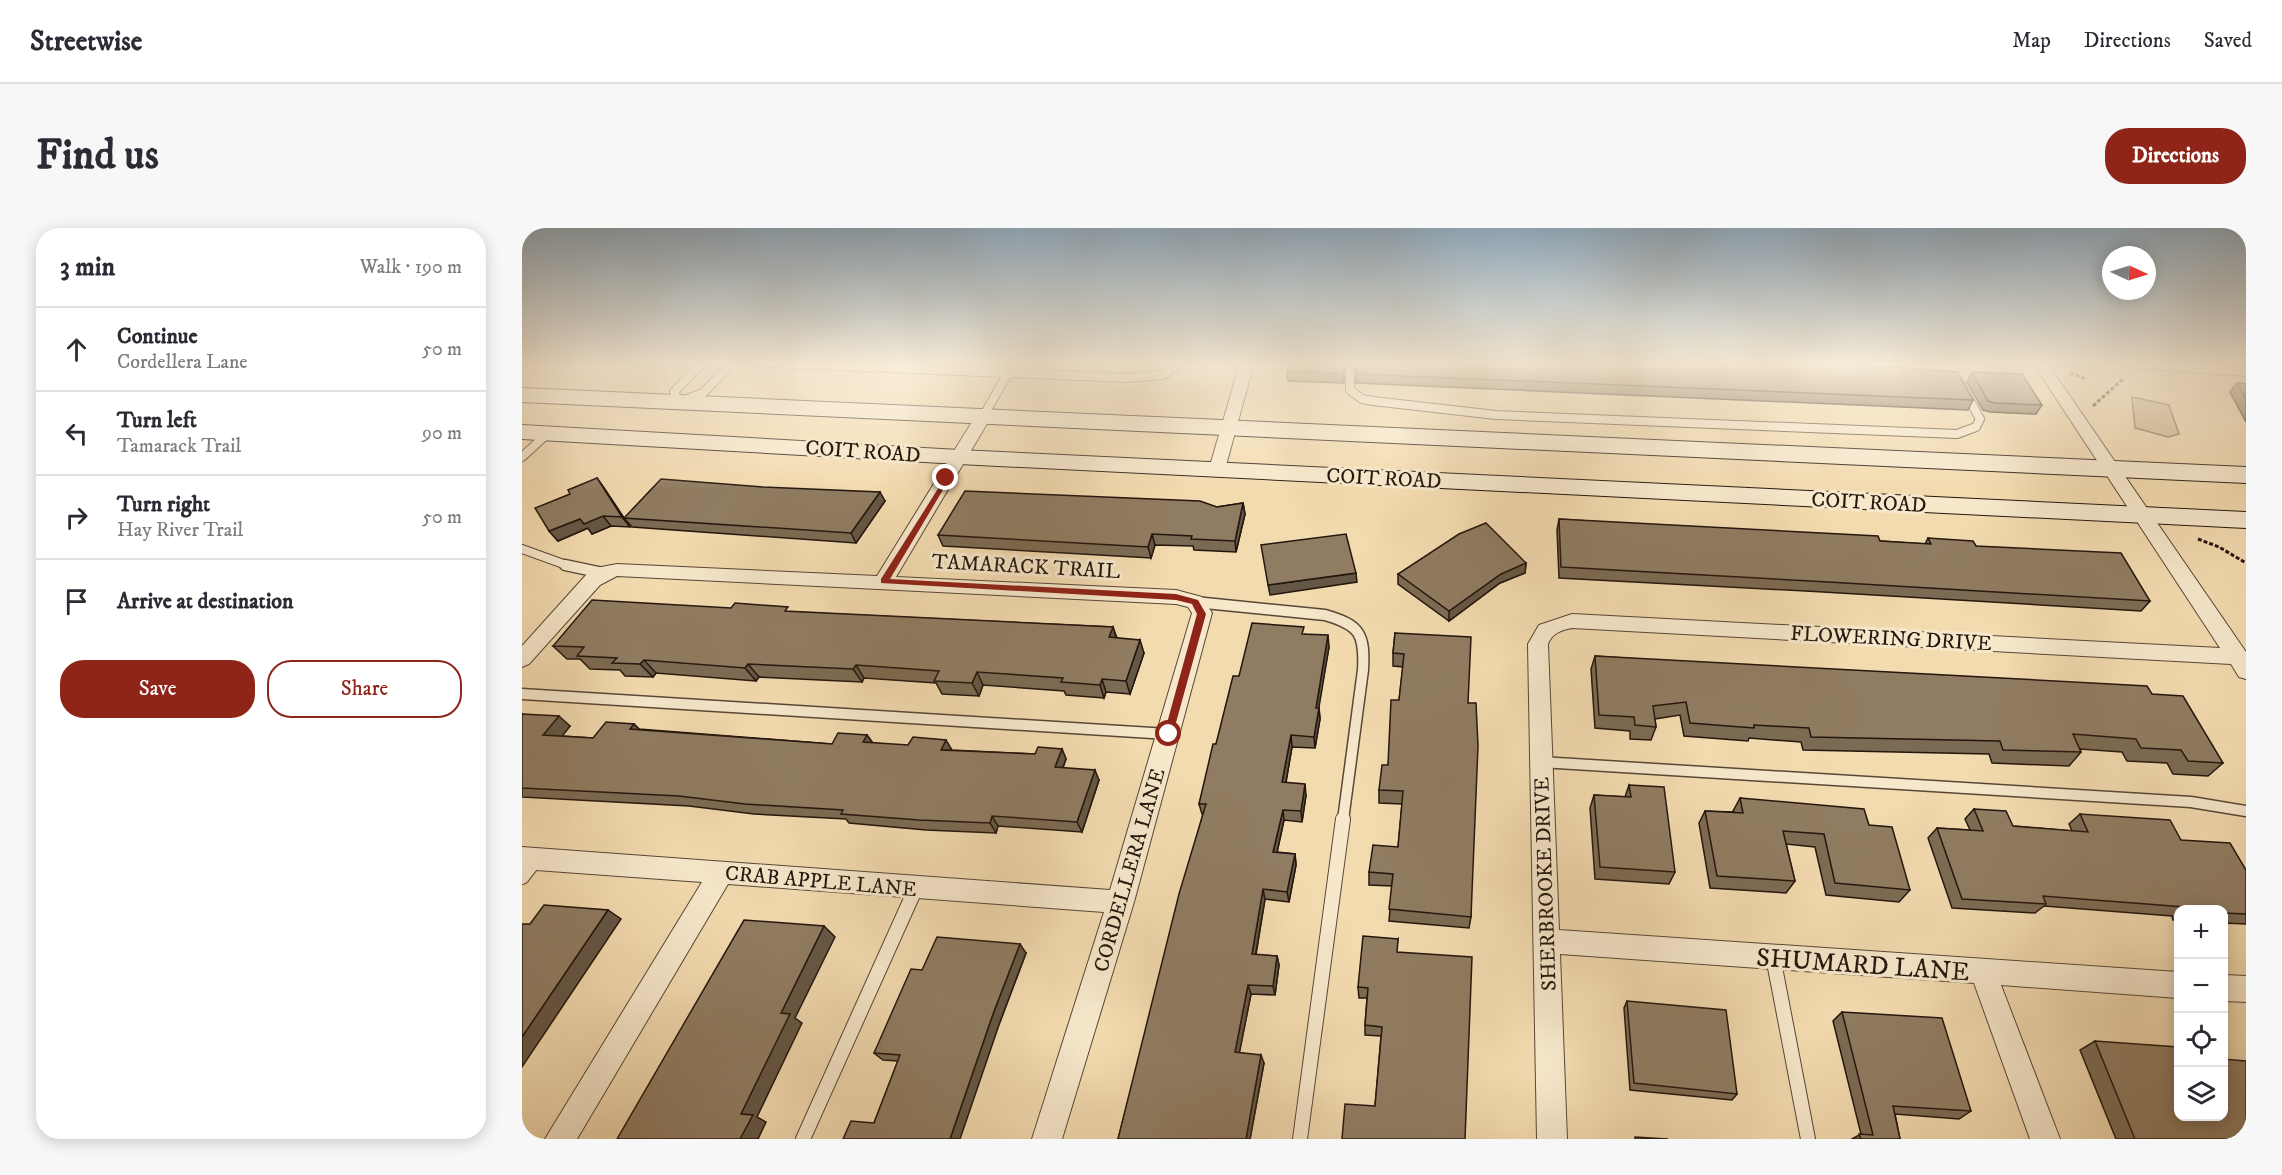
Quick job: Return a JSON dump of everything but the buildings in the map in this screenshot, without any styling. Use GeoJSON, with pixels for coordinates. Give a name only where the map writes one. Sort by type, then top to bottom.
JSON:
{"type":"FeatureCollection","features":[{"type":"Feature","properties":{"kind":"main road"},"geometry":{"type":"LineString","coordinates":[[644,437],[675,406]]}},
{"type":"Feature","properties":{"kind":"main road","name":"COIT ROAD"},"geometry":{"type":"LineString","coordinates":[[750,406],[2246,475]]}},
{"type":"Feature","properties":{"kind":"main road","name":"COIT ROAD"},"geometry":{"type":"LineString","coordinates":[[522,432],[644,437],[959,457],[2246,520]]}},
{"type":"Feature","properties":{"kind":"street"},"geometry":{"type":"LineString","coordinates":[[1217,469],[1235,406]]}},
{"type":"Feature","properties":{"kind":"street"},"geometry":{"type":"LineString","coordinates":[[2068,406],[2242,664]]}},
{"type":"Feature","properties":{"kind":"street"},"geometry":{"type":"LineString","coordinates":[[884,581],[983,417]]}},
{"type":"Feature","properties":{"kind":"street","name":"TAMARACK TRAIL"},"geometry":{"type":"LineString","coordinates":[[603,573],[623,569],[884,581],[1176,597],[1195,602]]}},
{"type":"Feature","properties":{"kind":"street"},"geometry":{"type":"LineString","coordinates":[[522,659],[593,580],[603,573]]}},
{"type":"Feature","properties":{"kind":"street","name":"CORDELLERA LANE"},"geometry":{"type":"LineString","coordinates":[[1047,1139],[1121,902],[1169,734],[1202,614],[1195,602]]}},
{"type":"Feature","properties":{"kind":"street","name":"FLOWERING DRIVE"},"geometry":{"type":"LineString","coordinates":[[1544,631],[1557,624],[1572,621],[2242,664]]}},
{"type":"Feature","properties":{"kind":"street","name":"SHERBROOKE DRIVE"},"geometry":{"type":"LineString","coordinates":[[1544,631],[1538,644],[1552,1139]]}},
{"type":"Feature","properties":{"kind":"street","name":"CRAB APPLE LANE"},"geometry":{"type":"LineString","coordinates":[[527,865],[722,872],[915,890],[1121,902]]}},
{"type":"Feature","properties":{"kind":"street"},"geometry":{"type":"LineString","coordinates":[[560,1139],[722,872]]}},
{"type":"Feature","properties":{"kind":"street","name":"SHUMARD LANE"},"geometry":{"type":"LineString","coordinates":[[1547,941],[2174,985]]}},
{"type":"Feature","properties":{"kind":"street"},"geometry":{"type":"LineString","coordinates":[[1983,973],[2045,1139]]}},
{"type":"Feature","properties":{"kind":"street"},"geometry":{"type":"LineString","coordinates":[[2228,988],[2246,989]]}},
{"type":"Feature","properties":{"kind":"lane"},"geometry":{"type":"LineString","coordinates":[[983,417],[990,406]]}},
{"type":"Feature","properties":{"kind":"lane"},"geometry":{"type":"LineString","coordinates":[[1413,406],[1496,415],[1957,434],[1976,428],[1980,419],[1973,406]]}},
{"type":"Feature","properties":{"kind":"lane"},"geometry":{"type":"LineString","coordinates":[[522,457],[548,433]]}},
{"type":"Feature","properties":{"kind":"lane"},"geometry":{"type":"LineString","coordinates":[[522,549],[572,567],[603,573]]}},
{"type":"Feature","properties":{"kind":"lane"},"geometry":{"type":"LineString","coordinates":[[1195,602],[1331,616],[1354,627],[1364,643],[1363,670],[1300,1139]]}},
{"type":"Feature","properties":{"kind":"lane"},"geometry":{"type":"LineString","coordinates":[[522,694],[1169,734]]}},
{"type":"Feature","properties":{"kind":"lane"},"geometry":{"type":"LineString","coordinates":[[1541,762],[2191,802],[2246,811]]}},
{"type":"Feature","properties":{"kind":"lane"},"geometry":{"type":"LineString","coordinates":[[803,1139],[915,890]]}},
{"type":"Feature","properties":{"kind":"lane"},"geometry":{"type":"LineString","coordinates":[[1773,957],[1808,1139]]}},
{"type":"Feature","properties":{"kind":"path"},"geometry":{"type":"LineString","coordinates":[[2194,538],[2246,562]]}},
{"type":"Feature","properties":{"kind":"shaded area"},"geometry":{"type":"Polygon","coordinates":[[[2133,406],[2169,406],[2179,434],[2168,437],[2135,428],[2133,406]]]}},
{"type":"Feature","properties":{"kind":"route"},"geometry":{"type":"LineString","coordinates":[[946,478],[884,581],[1176,597],[1195,602],[1202,614],[1169,734]]}}]}
